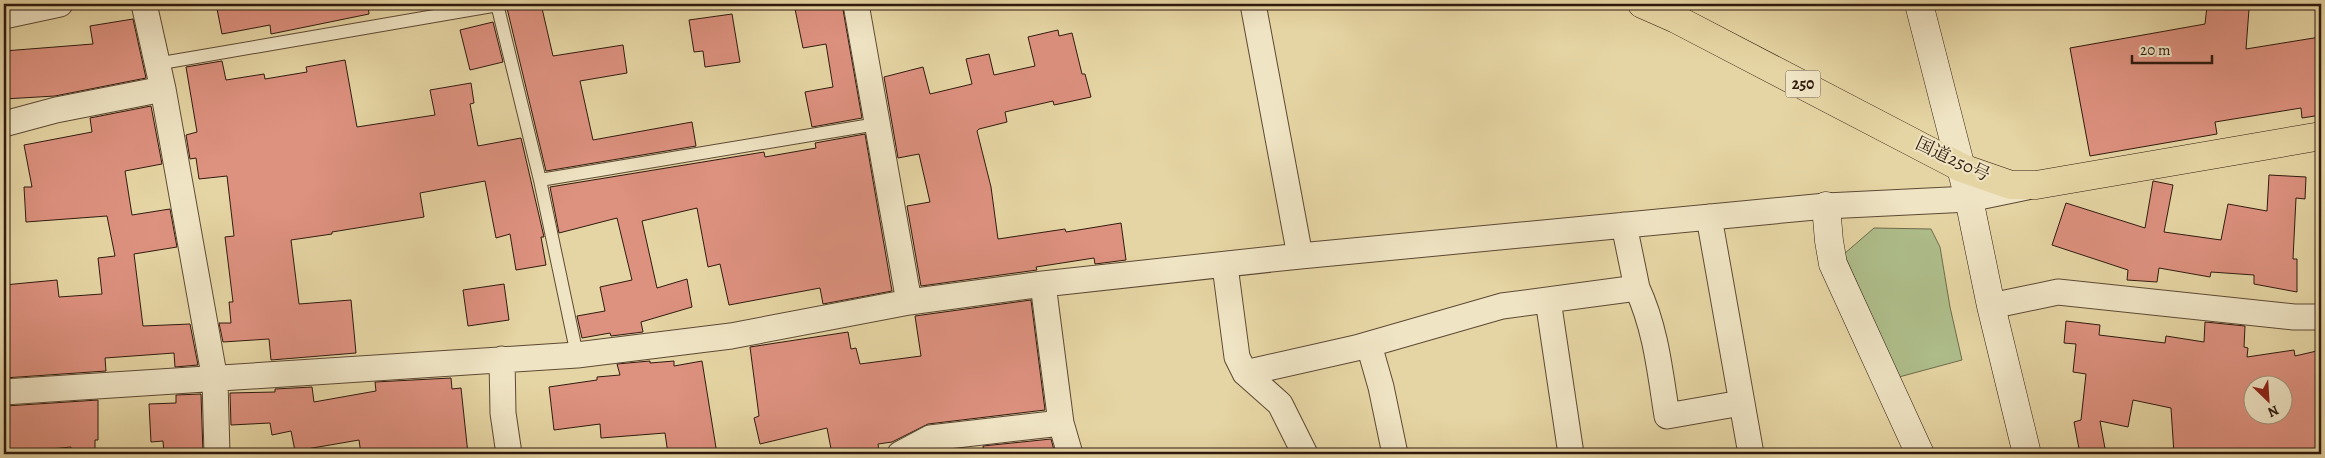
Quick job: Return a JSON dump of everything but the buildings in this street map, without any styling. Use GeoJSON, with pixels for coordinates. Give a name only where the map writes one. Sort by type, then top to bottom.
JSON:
{"type":"FeatureCollection","features":[{"type":"Feature","properties":{"kind":"highway","name":"国道250号"},"geometry":{"type":"LineString","coordinates":[[1642,4],[1685,23],[1962,168],[2011,185],[2036,185],[2321,136]]}},
{"type":"Feature","properties":{"kind":"street"},"geometry":{"type":"LineString","coordinates":[[4,16],[60,4]]}},
{"type":"Feature","properties":{"kind":"street"},"geometry":{"type":"LineString","coordinates":[[144,4],[162,89],[214,380],[217,454]]}},
{"type":"Feature","properties":{"kind":"street"},"geometry":{"type":"LineString","coordinates":[[856,4],[909,302]]}},
{"type":"Feature","properties":{"kind":"street"},"geometry":{"type":"LineString","coordinates":[[1253,4],[1300,256]]}},
{"type":"Feature","properties":{"kind":"street"},"geometry":{"type":"LineString","coordinates":[[1919,4],[1962,168],[1991,306],[2027,454]]}},
{"type":"Feature","properties":{"kind":"street"},"geometry":{"type":"LineString","coordinates":[[4,124],[56,110],[162,89]]}},
{"type":"Feature","properties":{"kind":"street"},"geometry":{"type":"LineString","coordinates":[[4,392],[214,380],[576,355],[731,336],[909,302],[1044,284],[1225,266],[1300,256],[1826,206],[1969,199],[2036,185]]}},
{"type":"Feature","properties":{"kind":"street"},"geometry":{"type":"LineString","coordinates":[[1826,206],[1828,241],[1833,264],[1920,454]]}},
{"type":"Feature","properties":{"kind":"street"},"geometry":{"type":"LineString","coordinates":[[1709,217],[1751,454]]}},
{"type":"Feature","properties":{"kind":"street"},"geometry":{"type":"LineString","coordinates":[[1624,225],[1637,288],[1647,310],[1655,339],[1667,416],[1741,403]]}},
{"type":"Feature","properties":{"kind":"street"},"geometry":{"type":"LineString","coordinates":[[1225,266],[1237,357],[1245,373],[1280,404],[1305,454]]}},
{"type":"Feature","properties":{"kind":"street"},"geometry":{"type":"LineString","coordinates":[[1044,284],[1061,423],[1070,454]]}},
{"type":"Feature","properties":{"kind":"street"},"geometry":{"type":"LineString","coordinates":[[1245,373],[1369,345],[1502,306],[1637,288]]}},
{"type":"Feature","properties":{"kind":"street"},"geometry":{"type":"LineString","coordinates":[[1991,306],[2058,292],[2285,316],[2321,317]]}},
{"type":"Feature","properties":{"kind":"street"},"geometry":{"type":"LineString","coordinates":[[1548,300],[1571,454]]}},
{"type":"Feature","properties":{"kind":"street"},"geometry":{"type":"LineString","coordinates":[[1369,345],[1381,387],[1395,454]]}},
{"type":"Feature","properties":{"kind":"street"},"geometry":{"type":"LineString","coordinates":[[502,359],[503,413],[509,454]]}},
{"type":"Feature","properties":{"kind":"street"},"geometry":{"type":"LineString","coordinates":[[900,454],[930,438],[1061,423]]}},
{"type":"Feature","properties":{"kind":"lane"},"geometry":{"type":"LineString","coordinates":[[156,64],[498,4],[540,180],[576,355]]}},
{"type":"Feature","properties":{"kind":"lane"},"geometry":{"type":"LineString","coordinates":[[540,180],[877,124]]}},
{"type":"Feature","properties":{"kind":"green space"},"geometry":{"type":"Polygon","coordinates":[[[1874,228],[1931,229],[1940,247],[1950,307],[1962,360],[1899,377],[1844,254],[1874,228]]]}}]}
